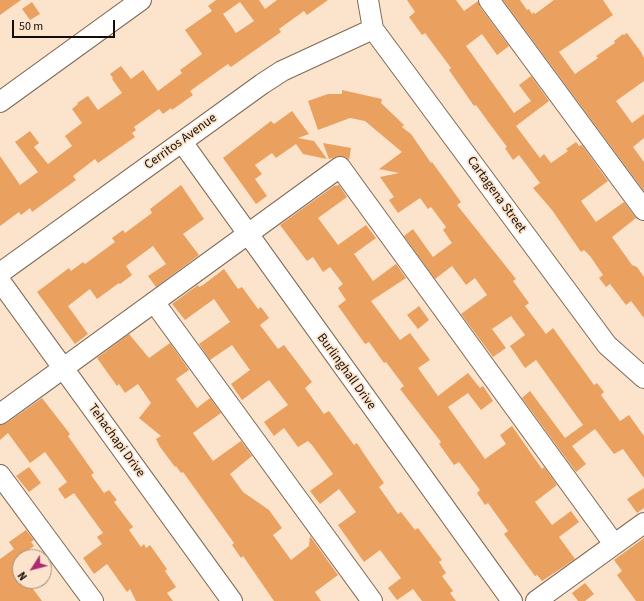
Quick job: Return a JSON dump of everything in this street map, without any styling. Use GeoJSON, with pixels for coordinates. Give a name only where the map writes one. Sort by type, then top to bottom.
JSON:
{"type":"FeatureCollection","features":[{"type":"Feature","properties":{"kind":"street"},"geometry":{"type":"LineString","coordinates":[[0,102],[141,0]]}},
{"type":"Feature","properties":{"kind":"street","name":"Cartagena Street"},"geometry":{"type":"LineString","coordinates":[[368,0],[373,29],[607,345],[644,378]]}},
{"type":"Feature","properties":{"kind":"street"},"geometry":{"type":"LineString","coordinates":[[489,0],[644,210]]}},
{"type":"Feature","properties":{"kind":"street","name":"Cerritos Avenue"},"geometry":{"type":"LineString","coordinates":[[0,273],[282,71],[373,29]]}},
{"type":"Feature","properties":{"kind":"street","name":"Burlinghall Drive"},"geometry":{"type":"LineString","coordinates":[[182,142],[247,235],[512,601]]}},
{"type":"Feature","properties":{"kind":"street"},"geometry":{"type":"LineString","coordinates":[[0,414],[340,167],[614,544]]}},
{"type":"Feature","properties":{"kind":"street","name":"Tehachapi Drive"},"geometry":{"type":"LineString","coordinates":[[0,281],[232,601]]}},
{"type":"Feature","properties":{"kind":"street"},"geometry":{"type":"LineString","coordinates":[[154,302],[372,601]]}},
{"type":"Feature","properties":{"kind":"street"},"geometry":{"type":"LineString","coordinates":[[0,475],[93,601]]}},
{"type":"Feature","properties":{"kind":"street"},"geometry":{"type":"LineString","coordinates":[[536,601],[644,523]]}},
{"type":"Feature","properties":{"kind":"building"},"geometry":{"type":"Polygon","coordinates":[[[0,0],[21,0],[0,15],[0,0]]]}},
{"type":"Feature","properties":{"kind":"building"},"geometry":{"type":"Polygon","coordinates":[[[216,0],[259,0],[265,9],[277,0],[328,0],[307,15],[304,11],[279,29],[281,32],[231,67],[228,64],[190,91],[193,95],[172,110],[171,108],[163,114],[159,109],[134,127],[136,130],[132,133],[135,137],[98,163],[95,159],[73,176],[76,180],[32,212],[30,208],[21,215],[19,212],[0,226],[0,156],[20,185],[38,172],[15,142],[30,131],[39,143],[34,147],[48,164],[72,146],[65,136],[82,123],[72,109],[78,104],[77,103],[88,96],[98,110],[122,93],[110,74],[121,66],[131,79],[143,70],[158,91],[182,73],[180,70],[202,54],[185,30],[212,11],[208,6],[216,0]],[[240,2],[223,14],[236,33],[254,21],[240,2]]]}},
{"type":"Feature","properties":{"kind":"building"},"geometry":{"type":"Polygon","coordinates":[[[407,0],[456,0],[464,11],[478,1],[480,7],[509,46],[497,55],[482,34],[466,46],[514,113],[531,101],[519,85],[531,76],[549,101],[516,126],[540,158],[544,154],[551,163],[568,151],[566,149],[576,142],[579,146],[582,145],[608,181],[581,201],[596,222],[624,202],[636,218],[612,237],[632,265],[637,267],[644,277],[644,318],[631,301],[626,305],[610,284],[606,287],[599,278],[603,275],[590,256],[584,250],[581,252],[552,210],[533,188],[540,183],[519,155],[513,160],[505,148],[507,147],[476,105],[474,106],[449,70],[451,68],[425,33],[422,35],[409,17],[415,12],[407,0]]]}},
{"type":"Feature","properties":{"kind":"building"},"geometry":{"type":"Polygon","coordinates":[[[503,0],[520,0],[527,10],[529,9],[532,14],[534,12],[535,14],[554,0],[603,0],[613,15],[559,52],[575,74],[598,58],[596,56],[615,43],[614,41],[623,34],[624,35],[627,33],[641,52],[644,58],[644,81],[616,101],[632,123],[644,114],[644,138],[633,147],[644,162],[644,191],[503,0]]]}},
{"type":"Feature","properties":{"kind":"building"},"geometry":{"type":"Polygon","coordinates":[[[32,2],[40,14],[30,20],[22,9],[32,2]]]}},
{"type":"Feature","properties":{"kind":"building"},"geometry":{"type":"Polygon","coordinates":[[[342,90],[382,99],[381,103],[404,125],[402,127],[411,134],[461,202],[457,205],[516,279],[513,281],[529,303],[525,306],[546,334],[553,328],[594,385],[597,383],[604,392],[601,395],[620,421],[629,415],[644,436],[644,478],[623,449],[614,454],[595,429],[572,446],[586,464],[576,472],[522,398],[530,391],[565,438],[583,425],[536,360],[525,368],[510,346],[525,335],[511,316],[492,329],[506,348],[493,357],[461,314],[487,295],[475,278],[466,285],[452,266],[435,279],[404,236],[413,229],[433,257],[452,243],[443,230],[446,227],[431,207],[428,209],[420,198],[398,213],[389,200],[394,197],[380,177],[399,173],[379,169],[402,152],[365,121],[350,118],[318,130],[308,101],[328,94],[342,94],[342,90]]]}},
{"type":"Feature","properties":{"kind":"building"},"geometry":{"type":"Polygon","coordinates":[[[292,111],[309,134],[298,138],[314,141],[327,159],[303,154],[296,144],[276,158],[272,153],[255,165],[262,174],[255,179],[267,196],[256,204],[223,158],[271,121],[274,124],[292,111]]]}},
{"type":"Feature","properties":{"kind":"building"},"geometry":{"type":"Polygon","coordinates":[[[323,143],[351,148],[349,160],[339,156],[329,159],[323,143]]]}},
{"type":"Feature","properties":{"kind":"building"},"geometry":{"type":"Polygon","coordinates":[[[181,185],[204,219],[183,234],[199,255],[156,287],[148,276],[166,264],[153,246],[126,266],[132,275],[120,284],[119,283],[97,299],[90,289],[68,306],[88,334],[75,344],[37,292],[69,268],[71,271],[83,262],[85,264],[115,242],[112,238],[123,230],[125,233],[152,213],[150,209],[181,185]]]}},
{"type":"Feature","properties":{"kind":"building"},"geometry":{"type":"Polygon","coordinates":[[[339,185],[347,197],[318,218],[338,245],[366,225],[376,238],[354,254],[373,281],[396,264],[406,278],[371,301],[400,340],[410,333],[430,360],[418,368],[438,396],[468,373],[480,388],[483,386],[493,401],[481,410],[468,393],[448,407],[485,459],[506,444],[500,435],[512,426],[542,469],[544,467],[557,485],[535,502],[552,525],[571,511],[579,522],[559,537],[575,559],[542,581],[537,575],[535,576],[504,534],[508,531],[488,503],[485,505],[477,493],[480,490],[459,462],[454,465],[439,444],[441,442],[400,389],[404,386],[386,362],[384,363],[369,342],[365,344],[338,306],[346,300],[338,288],[343,284],[330,267],[323,272],[313,257],[307,261],[280,225],[334,186],[339,185]]]}},
{"type":"Feature","properties":{"kind":"building"},"geometry":{"type":"Polygon","coordinates":[[[224,269],[238,289],[242,287],[258,309],[261,307],[269,318],[260,325],[278,349],[284,345],[312,382],[305,388],[324,414],[329,411],[354,445],[357,443],[384,483],[379,487],[398,514],[401,512],[415,530],[418,528],[442,560],[439,562],[446,573],[442,576],[453,591],[450,593],[456,601],[422,601],[413,589],[397,600],[388,588],[401,578],[380,550],[364,562],[338,525],[356,512],[339,489],[320,504],[310,491],[333,474],[312,445],[308,441],[298,447],[284,428],[274,436],[264,422],[288,405],[269,380],[242,400],[231,384],[250,370],[232,345],[210,360],[199,344],[230,322],[214,299],[185,320],[172,304],[198,285],[199,287],[203,285],[224,269]]]}},
{"type":"Feature","properties":{"kind":"building"},"geometry":{"type":"Polygon","coordinates":[[[419,306],[429,320],[418,329],[407,315],[419,306]]]}},
{"type":"Feature","properties":{"kind":"building"},"geometry":{"type":"Polygon","coordinates":[[[129,334],[149,358],[170,343],[189,370],[176,379],[197,408],[210,398],[221,413],[193,433],[213,461],[241,441],[252,456],[230,474],[243,492],[269,510],[282,528],[273,535],[291,560],[309,546],[310,536],[338,575],[315,592],[321,601],[274,601],[243,556],[241,558],[232,545],[234,543],[183,472],[181,473],[176,466],[175,467],[160,447],[156,439],[161,436],[139,418],[151,403],[138,384],[125,393],[119,384],[117,386],[97,358],[129,334]]]}},
{"type":"Feature","properties":{"kind":"building"},"geometry":{"type":"Polygon","coordinates":[[[42,398],[70,434],[68,436],[94,473],[91,475],[104,493],[109,490],[117,500],[114,502],[133,527],[129,530],[141,547],[144,544],[146,548],[150,545],[167,569],[165,571],[176,587],[167,593],[173,601],[136,601],[130,589],[127,592],[107,564],[94,574],[83,558],[102,544],[97,537],[103,533],[74,493],[65,499],[58,489],[67,482],[45,452],[30,463],[8,433],[0,440],[0,425],[7,423],[42,398]]]}},
{"type":"Feature","properties":{"kind":"building"},"geometry":{"type":"Polygon","coordinates":[[[29,467],[41,483],[29,492],[16,476],[29,467]]]}},
{"type":"Feature","properties":{"kind":"building"},"geometry":{"type":"Polygon","coordinates":[[[644,488],[644,508],[637,513],[627,499],[644,488]]]}},
{"type":"Feature","properties":{"kind":"building"},"geometry":{"type":"Polygon","coordinates":[[[26,530],[34,540],[31,542],[34,546],[30,549],[14,549],[9,542],[26,530]]]}},
{"type":"Feature","properties":{"kind":"building"},"geometry":{"type":"Polygon","coordinates":[[[644,538],[644,601],[636,601],[617,575],[622,571],[614,560],[644,538]]]}},
{"type":"Feature","properties":{"kind":"building"},"geometry":{"type":"Polygon","coordinates":[[[12,550],[12,589],[33,589],[42,601],[0,601],[0,559],[12,550]]]}},
{"type":"Feature","properties":{"kind":"building"},"geometry":{"type":"Polygon","coordinates":[[[585,583],[594,594],[585,601],[578,601],[572,593],[585,583]]]}}]}
